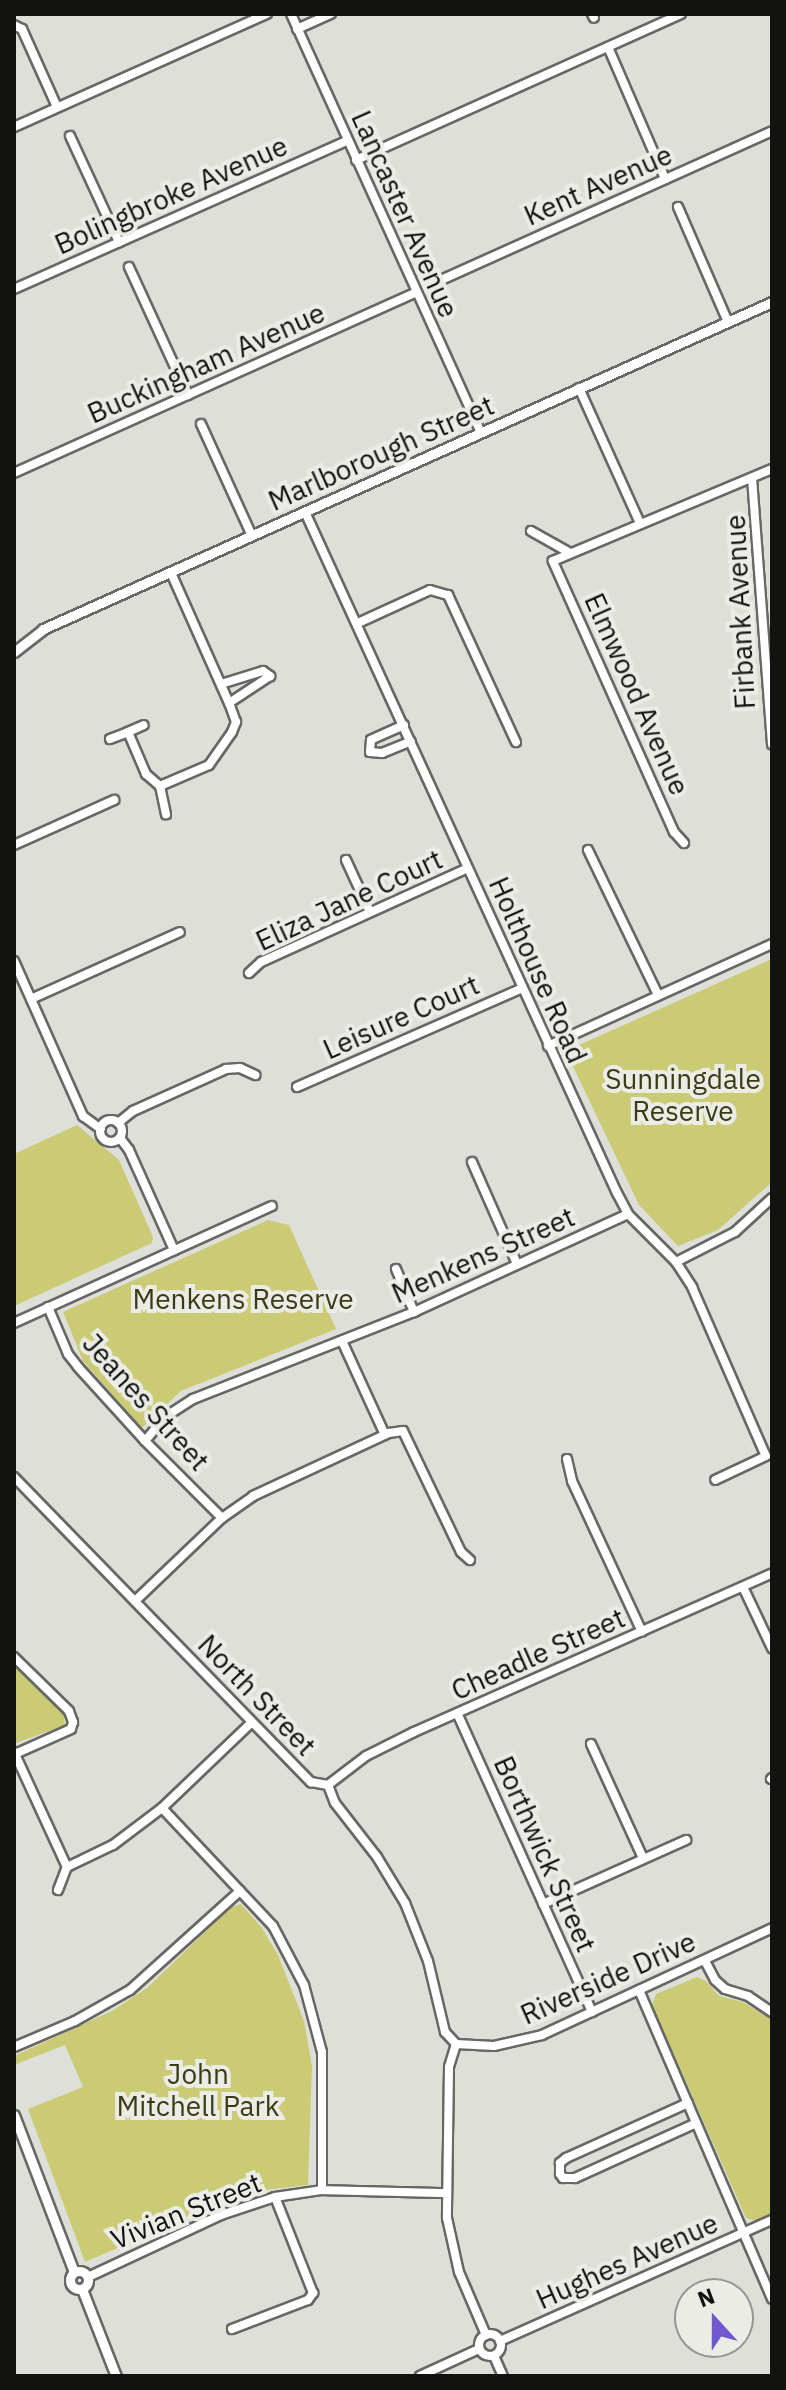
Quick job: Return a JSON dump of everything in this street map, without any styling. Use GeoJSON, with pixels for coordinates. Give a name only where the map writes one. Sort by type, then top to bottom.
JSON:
{"type":"FeatureCollection","features":[{"type":"Feature","properties":{"kind":"street"},"geometry":{"type":"LineString","coordinates":[[14,127],[267,14]]}},
{"type":"Feature","properties":{"kind":"street","name":"Lancaster Avenue"},"geometry":{"type":"LineString","coordinates":[[291,14],[481,432]]}},
{"type":"Feature","properties":{"kind":"street"},"geometry":{"type":"LineString","coordinates":[[297,29],[331,14]]}},
{"type":"Feature","properties":{"kind":"street"},"geometry":{"type":"LineString","coordinates":[[356,160],[681,14]]}},
{"type":"Feature","properties":{"kind":"street"},"geometry":{"type":"LineString","coordinates":[[14,25],[22,29],[57,107]]}},
{"type":"Feature","properties":{"kind":"street"},"geometry":{"type":"LineString","coordinates":[[608,47],[665,179]]}},
{"type":"Feature","properties":{"kind":"street","name":"Kent Avenue"},"geometry":{"type":"LineString","coordinates":[[441,280],[772,131]]}},
{"type":"Feature","properties":{"kind":"street"},"geometry":{"type":"LineString","coordinates":[[70,136],[119,242]]}},
{"type":"Feature","properties":{"kind":"street","name":"Bolingbroke Avenue"},"geometry":{"type":"LineString","coordinates":[[14,289],[347,141]]}},
{"type":"Feature","properties":{"kind":"street"},"geometry":{"type":"LineString","coordinates":[[678,207],[728,322]]}},
{"type":"Feature","properties":{"kind":"street"},"geometry":{"type":"LineString","coordinates":[[129,267],[188,395]]}},
{"type":"Feature","properties":{"kind":"street","name":"Buckingham Avenue"},"geometry":{"type":"LineString","coordinates":[[14,473],[416,292]]}},
{"type":"Feature","properties":{"kind":"street","name":"Marlborough Street"},"geometry":{"type":"LineString","coordinates":[[14,652],[43,629],[772,302]]}},
{"type":"Feature","properties":{"kind":"street"},"geometry":{"type":"LineString","coordinates":[[579,388],[640,523]]}},
{"type":"Feature","properties":{"kind":"street"},"geometry":{"type":"LineString","coordinates":[[201,424],[252,536]]}},
{"type":"Feature","properties":{"kind":"street"},"geometry":{"type":"LineString","coordinates":[[531,531],[570,553],[772,469]]}},
{"type":"Feature","properties":{"kind":"street","name":"Firbank Avenue"},"geometry":{"type":"LineString","coordinates":[[752,478],[772,744]]}},
{"type":"Feature","properties":{"kind":"street","name":"Holthouse Road"},"geometry":{"type":"LineString","coordinates":[[305,512],[548,1046],[628,1214],[676,1262],[692,1287],[766,1456],[715,1480]]}},
{"type":"Feature","properties":{"kind":"street","name":"Elmwood Avenue"},"geometry":{"type":"LineString","coordinates":[[570,553],[553,561],[674,832],[684,843]]}},
{"type":"Feature","properties":{"kind":"street"},"geometry":{"type":"LineString","coordinates":[[160,786],[209,765],[236,722],[171,573]]}},
{"type":"Feature","properties":{"kind":"street"},"geometry":{"type":"LineString","coordinates":[[358,623],[430,590],[448,595],[516,742]]}},
{"type":"Feature","properties":{"kind":"street"},"geometry":{"type":"LineString","coordinates":[[221,684],[263,671],[270,676],[263,684],[229,703]]}},
{"type":"Feature","properties":{"kind":"street"},"geometry":{"type":"LineString","coordinates":[[110,739],[144,725]]}},
{"type":"Feature","properties":{"kind":"street"},"geometry":{"type":"LineString","coordinates":[[404,725],[371,740],[370,752],[382,753],[411,741]]}},
{"type":"Feature","properties":{"kind":"street"},"geometry":{"type":"LineString","coordinates":[[128,732],[146,774],[160,786],[166,814]]}},
{"type":"Feature","properties":{"kind":"street"},"geometry":{"type":"LineString","coordinates":[[14,845],[114,800]]}},
{"type":"Feature","properties":{"kind":"street"},"geometry":{"type":"LineString","coordinates":[[588,850],[658,995]]}},
{"type":"Feature","properties":{"kind":"street"},"geometry":{"type":"LineString","coordinates":[[346,860],[370,912]]}},
{"type":"Feature","properties":{"kind":"street","name":"Eliza Jane Court"},"geometry":{"type":"LineString","coordinates":[[249,973],[261,962],[468,868]]}},
{"type":"Feature","properties":{"kind":"street"},"geometry":{"type":"LineString","coordinates":[[31,999],[180,932]]}},
{"type":"Feature","properties":{"kind":"street"},"geometry":{"type":"LineString","coordinates":[[548,1046],[772,944]]}},
{"type":"Feature","properties":{"kind":"street"},"geometry":{"type":"LineString","coordinates":[[14,961],[83,1116],[101,1129],[105,1140],[120,1138]]}},
{"type":"Feature","properties":{"kind":"street","name":"Leisure Court"},"geometry":{"type":"LineString","coordinates":[[297,1087],[522,988]]}},
{"type":"Feature","properties":{"kind":"street"},"geometry":{"type":"LineString","coordinates":[[101,1129],[107,1121],[118,1123],[133,1111],[226,1069],[240,1068],[255,1075]]}},
{"type":"Feature","properties":{"kind":"street"},"geometry":{"type":"LineString","coordinates":[[118,1123],[122,1132],[120,1138]]}},
{"type":"Feature","properties":{"kind":"street"},"geometry":{"type":"LineString","coordinates":[[120,1138],[174,1250]]}},
{"type":"Feature","properties":{"kind":"street"},"geometry":{"type":"LineString","coordinates":[[472,1162],[517,1264]]}},
{"type":"Feature","properties":{"kind":"street"},"geometry":{"type":"LineString","coordinates":[[676,1262],[735,1232],[772,1198]]}},
{"type":"Feature","properties":{"kind":"street"},"geometry":{"type":"LineString","coordinates":[[14,1323],[272,1206]]}},
{"type":"Feature","properties":{"kind":"street","name":"Menkens Street"},"geometry":{"type":"LineString","coordinates":[[145,1441],[165,1417],[193,1399],[414,1312],[628,1214]]}},
{"type":"Feature","properties":{"kind":"street"},"geometry":{"type":"LineString","coordinates":[[396,1269],[414,1312]]}},
{"type":"Feature","properties":{"kind":"street","name":"Jeanes Street"},"geometry":{"type":"LineString","coordinates":[[48,1307],[68,1354],[145,1441],[222,1518]]}},
{"type":"Feature","properties":{"kind":"street"},"geometry":{"type":"LineString","coordinates":[[342,1341],[385,1435]]}},
{"type":"Feature","properties":{"kind":"street"},"geometry":{"type":"LineString","coordinates":[[135,1601],[222,1518],[253,1496],[385,1435],[403,1431],[461,1552],[470,1560]]}},
{"type":"Feature","properties":{"kind":"street"},"geometry":{"type":"LineString","coordinates":[[567,1459],[572,1481],[642,1632]]}},
{"type":"Feature","properties":{"kind":"street","name":"North Street"},"geometry":{"type":"LineString","coordinates":[[14,1477],[311,1782],[328,1785],[335,1803],[377,1857],[405,1903],[428,1961],[445,2032],[456,2044]]}},
{"type":"Feature","properties":{"kind":"street","name":"Cheadle Street"},"geometry":{"type":"LineString","coordinates":[[328,1785],[366,1756],[772,1573]]}},
{"type":"Feature","properties":{"kind":"street"},"geometry":{"type":"LineString","coordinates":[[743,1587],[772,1648]]}},
{"type":"Feature","properties":{"kind":"street"},"geometry":{"type":"LineString","coordinates":[[14,1657],[69,1711],[73,1722],[71,1729],[14,1753],[67,1867]]}},
{"type":"Feature","properties":{"kind":"street","name":"Borthwick Street"},"geometry":{"type":"LineString","coordinates":[[458,1715],[592,2012]]}},
{"type":"Feature","properties":{"kind":"street"},"geometry":{"type":"LineString","coordinates":[[58,1890],[67,1867],[113,1845],[162,1808],[252,1722]]}},
{"type":"Feature","properties":{"kind":"street"},"geometry":{"type":"LineString","coordinates":[[591,1744],[643,1858]]}},
{"type":"Feature","properties":{"kind":"street"},"geometry":{"type":"LineString","coordinates":[[162,1808],[273,1926],[301,1977],[322,2052],[322,2190]]}},
{"type":"Feature","properties":{"kind":"street"},"geometry":{"type":"LineString","coordinates":[[543,1904],[686,1840]]}},
{"type":"Feature","properties":{"kind":"street"},"geometry":{"type":"LineString","coordinates":[[14,2047],[75,2021],[130,1990],[240,1891]]}},
{"type":"Feature","properties":{"kind":"street","name":"Riverside Drive"},"geometry":{"type":"LineString","coordinates":[[456,2044],[494,2046],[516,2042],[592,2012],[772,1928]]}},
{"type":"Feature","properties":{"kind":"street"},"geometry":{"type":"LineString","coordinates":[[705,1961],[715,1980],[725,1989],[748,1996],[772,2012]]}},
{"type":"Feature","properties":{"kind":"street"},"geometry":{"type":"LineString","coordinates":[[639,1990],[772,2299]]}},
{"type":"Feature","properties":{"kind":"street"},"geometry":{"type":"LineString","coordinates":[[456,2044],[449,2067],[446,2193],[450,2238],[459,2272],[486,2335]]}},
{"type":"Feature","properties":{"kind":"street"},"geometry":{"type":"LineString","coordinates":[[688,2103],[566,2158],[560,2163],[560,2174],[563,2178],[575,2178],[696,2123]]}},
{"type":"Feature","properties":{"kind":"street"},"geometry":{"type":"LineString","coordinates":[[14,2115],[74,2272],[70,2284],[82,2289],[116,2376]]}},
{"type":"Feature","properties":{"kind":"street","name":"Vivian Street"},"geometry":{"type":"LineString","coordinates":[[88,2277],[221,2215],[275,2197],[322,2190],[446,2193]]}},
{"type":"Feature","properties":{"kind":"street"},"geometry":{"type":"LineString","coordinates":[[232,2329],[308,2300],[313,2293],[275,2197]]}},
{"type":"Feature","properties":{"kind":"street","name":"Hughes Avenue"},"geometry":{"type":"LineString","coordinates":[[500,2341],[772,2220]]}},
{"type":"Feature","properties":{"kind":"street"},"geometry":{"type":"LineString","coordinates":[[74,2272],[80,2271],[88,2277],[88,2283],[82,2289]]}},
{"type":"Feature","properties":{"kind":"street"},"geometry":{"type":"LineString","coordinates":[[486,2335],[495,2335],[500,2341],[501,2349],[494,2356],[486,2356],[479,2349],[479,2341],[486,2335]]}},
{"type":"Feature","properties":{"kind":"street"},"geometry":{"type":"LineString","coordinates":[[420,2376],[479,2349]]}},
{"type":"Feature","properties":{"kind":"street"},"geometry":{"type":"LineString","coordinates":[[494,2356],[503,2376]]}},
{"type":"Feature","properties":{"kind":"green space","name":"Sunningdale Reserve"},"geometry":{"type":"Polygon","coordinates":[[[772,959],[772,1182],[718,1230],[678,1246],[639,1205],[570,1060],[570,1049],[772,959]]]}},
{"type":"Feature","properties":{"kind":"green space"},"geometry":{"type":"Polygon","coordinates":[[[77,1125],[119,1160],[153,1237],[152,1243],[14,1306],[14,1154],[77,1125]]]}},
{"type":"Feature","properties":{"kind":"green space","name":"Menkens Reserve"},"geometry":{"type":"Polygon","coordinates":[[[268,1220],[289,1225],[336,1329],[181,1391],[142,1428],[83,1361],[63,1312],[268,1220]]]}},
{"type":"Feature","properties":{"kind":"green space"},"geometry":{"type":"Polygon","coordinates":[[[14,1663],[64,1715],[65,1725],[16,1743],[14,1663]]]}},
{"type":"Feature","properties":{"kind":"green space","name":"John Mitchell Park"},"geometry":{"type":"Polygon","coordinates":[[[241,1904],[262,1928],[278,1955],[304,2021],[312,2066],[308,2185],[248,2192],[85,2262],[28,2109],[83,2087],[65,2045],[14,2065],[14,2056],[112,2011],[147,1988],[230,1908],[241,1904]]]}},
{"type":"Feature","properties":{"kind":"green space"},"geometry":{"type":"Polygon","coordinates":[[[697,1977],[706,1981],[719,1996],[743,2002],[772,2020],[772,2215],[756,2221],[746,2218],[652,2005],[656,1994],[697,1977]]]}}]}
